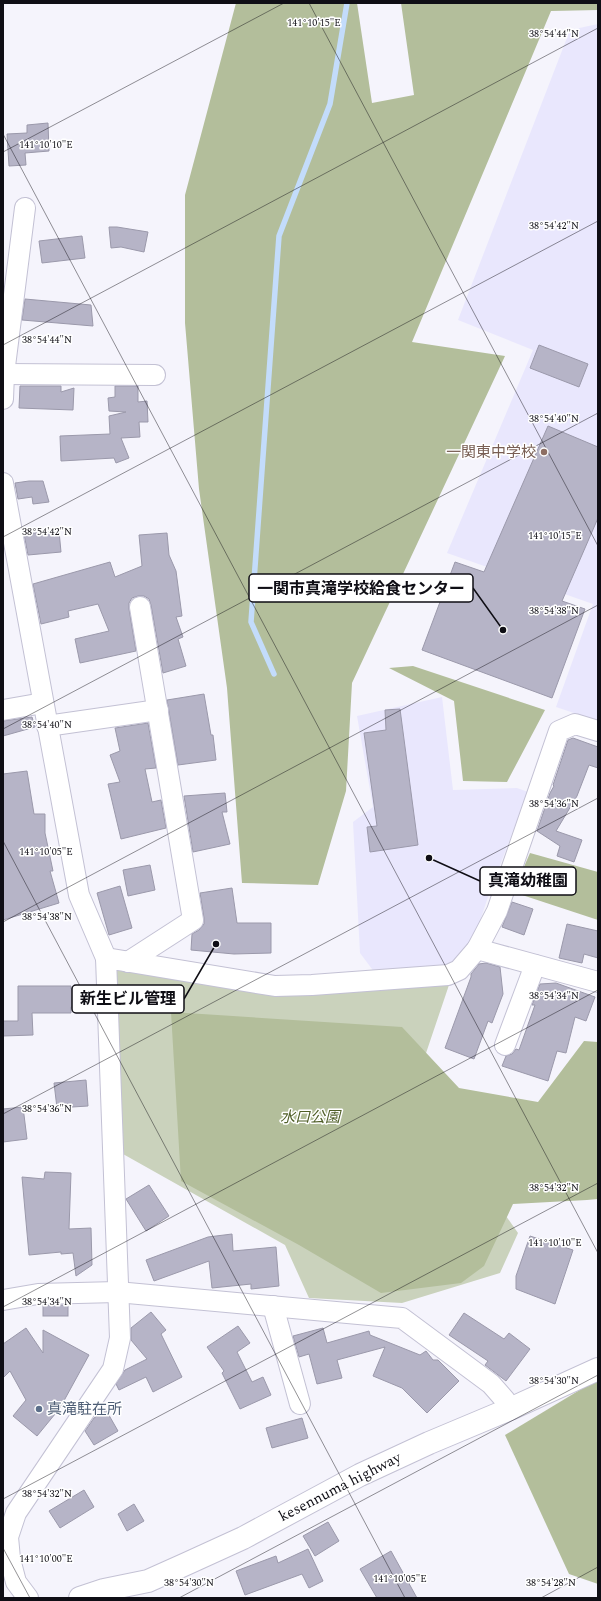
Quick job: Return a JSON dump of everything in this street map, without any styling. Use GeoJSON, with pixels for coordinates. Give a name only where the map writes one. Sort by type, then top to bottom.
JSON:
{"type":"FeatureCollection","features":[{"type":"Feature","properties":{"kind":"street"},"geometry":{"type":"LineString","coordinates":[[3,399],[4,374],[25,208]]}},
{"type":"Feature","properties":{"kind":"street"},"geometry":{"type":"LineString","coordinates":[[4,374],[155,376]]}},
{"type":"Feature","properties":{"kind":"street"},"geometry":{"type":"LineString","coordinates":[[3,483],[79,896],[106,958],[117,1292],[120,1338],[113,1369],[16,1513],[8,1537],[10,1559],[16,1582],[28,1598]]}},
{"type":"Feature","properties":{"kind":"street"},"geometry":{"type":"LineString","coordinates":[[128,962],[193,920],[140,606]]}},
{"type":"Feature","properties":{"kind":"street"},"geometry":{"type":"LineString","coordinates":[[3,710],[43,703]]}},
{"type":"Feature","properties":{"kind":"street"},"geometry":{"type":"LineString","coordinates":[[47,726],[158,710]]}},
{"type":"Feature","properties":{"kind":"street"},"geometry":{"type":"LineString","coordinates":[[106,958],[275,986],[312,985],[448,975],[459,970],[476,949],[497,911],[559,731],[575,724],[598,731]]}},
{"type":"Feature","properties":{"kind":"street"},"geometry":{"type":"LineString","coordinates":[[476,949],[598,982]]}},
{"type":"Feature","properties":{"kind":"street"},"geometry":{"type":"LineString","coordinates":[[505,1045],[535,965]]}},
{"type":"Feature","properties":{"kind":"street"},"geometry":{"type":"LineString","coordinates":[[3,1300],[38,1294],[117,1292],[402,1318],[491,1384],[505,1400],[510,1410]]}},
{"type":"Feature","properties":{"kind":"street"},"geometry":{"type":"LineString","coordinates":[[273,1306],[300,1404]]}},
{"type":"Feature","properties":{"kind":"street","name":"kesennuma highway"},"geometry":{"type":"LineString","coordinates":[[80,1598],[104,1590],[148,1581],[167,1573],[243,1538],[360,1475],[429,1443],[510,1410],[598,1369]]}},
{"type":"Feature","properties":{"kind":"shaded area","name":"一関東中学校"},"geometry":{"type":"Polygon","coordinates":[[[598,24],[598,721],[556,707],[593,604],[447,553],[533,350],[458,320],[570,30],[598,24]]]}},
{"type":"Feature","properties":{"kind":"shaded area"},"geometry":{"type":"Polygon","coordinates":[[[442,697],[453,790],[517,788],[528,792],[489,894],[470,951],[450,968],[375,973],[360,953],[353,822],[373,807],[357,716],[442,697]]]}},
{"type":"Feature","properties":{"kind":"green space"},"geometry":{"type":"Polygon","coordinates":[[[236,3],[357,3],[372,103],[414,95],[401,3],[598,3],[598,10],[551,11],[412,342],[505,356],[352,683],[346,791],[318,885],[242,883],[227,688],[199,489],[185,323],[185,195],[236,3]]]}},
{"type":"Feature","properties":{"kind":"green space"},"geometry":{"type":"Polygon","coordinates":[[[413,666],[545,710],[507,782],[463,781],[454,701],[389,668],[413,666]]]}},
{"type":"Feature","properties":{"kind":"green space"},"geometry":{"type":"Polygon","coordinates":[[[530,853],[598,872],[598,920],[513,892],[530,853]]]}},
{"type":"Feature","properties":{"kind":"green space","name":"水口公園"},"geometry":{"type":"Polygon","coordinates":[[[116,970],[449,985],[422,1065],[482,1182],[518,1233],[500,1273],[402,1303],[309,1298],[285,1245],[123,1154],[116,970]]]}},
{"type":"Feature","properties":{"kind":"green space","name":"水口公園"},"geometry":{"type":"Polygon","coordinates":[[[171,1012],[402,1027],[459,1088],[538,1102],[584,1041],[598,1042],[598,1199],[513,1204],[484,1266],[461,1283],[381,1293],[299,1245],[181,1181],[171,1012]]]}},
{"type":"Feature","properties":{"kind":"green space"},"geometry":{"type":"Polygon","coordinates":[[[598,1379],[598,1584],[569,1574],[505,1435],[598,1379]]]}},
{"type":"Feature","properties":{"kind":"building"},"geometry":{"type":"Polygon","coordinates":[[[48,123],[49,151],[25,153],[26,165],[9,166],[7,134],[27,133],[27,125],[48,123]]]}},
{"type":"Feature","properties":{"kind":"building"},"geometry":{"type":"Polygon","coordinates":[[[109,227],[148,232],[144,252],[121,247],[111,248],[109,227]]]}},
{"type":"Feature","properties":{"kind":"building"},"geometry":{"type":"Polygon","coordinates":[[[82,236],[85,258],[42,263],[39,241],[82,236]]]}},
{"type":"Feature","properties":{"kind":"building"},"geometry":{"type":"Polygon","coordinates":[[[25,299],[91,305],[93,326],[22,320],[25,299]]]}},
{"type":"Feature","properties":{"kind":"building"},"geometry":{"type":"Polygon","coordinates":[[[539,345],[588,364],[579,387],[530,368],[539,345]]]}},
{"type":"Feature","properties":{"kind":"building"},"geometry":{"type":"Polygon","coordinates":[[[20,386],[61,386],[61,392],[74,388],[73,410],[19,408],[20,386]]]}},
{"type":"Feature","properties":{"kind":"building"},"geometry":{"type":"Polygon","coordinates":[[[115,386],[138,386],[138,402],[147,401],[148,422],[139,422],[140,437],[121,438],[129,458],[116,463],[114,458],[61,461],[60,436],[110,434],[109,416],[126,412],[109,411],[108,398],[115,397],[115,386]]]}},
{"type":"Feature","properties":{"kind":"building"},"geometry":{"type":"Polygon","coordinates":[[[548,426],[598,447],[598,518],[562,601],[585,609],[552,698],[422,650],[455,562],[484,572],[548,426]]]}},
{"type":"Feature","properties":{"kind":"building"},"geometry":{"type":"Polygon","coordinates":[[[43,481],[49,502],[33,504],[32,497],[18,499],[15,483],[43,481]]]}},
{"type":"Feature","properties":{"kind":"building"},"geometry":{"type":"Polygon","coordinates":[[[59,531],[61,552],[28,555],[24,534],[59,531]]]}},
{"type":"Feature","properties":{"kind":"building"},"geometry":{"type":"Polygon","coordinates":[[[167,533],[169,555],[176,571],[182,616],[176,617],[183,637],[178,639],[186,666],[163,673],[151,605],[149,599],[144,596],[132,598],[129,603],[136,651],[80,663],[75,639],[109,631],[98,604],[68,611],[69,617],[41,624],[33,584],[110,562],[115,577],[142,566],[139,535],[167,533]]]}},
{"type":"Feature","properties":{"kind":"building"},"geometry":{"type":"Polygon","coordinates":[[[204,694],[211,735],[213,735],[216,760],[178,765],[167,700],[204,694]]]}},
{"type":"Feature","properties":{"kind":"building"},"geometry":{"type":"Polygon","coordinates":[[[400,709],[418,845],[370,852],[367,827],[377,826],[364,733],[386,730],[385,710],[400,709]]]}},
{"type":"Feature","properties":{"kind":"building"},"geometry":{"type":"Polygon","coordinates":[[[32,717],[35,727],[3,736],[3,721],[32,717]]]}},
{"type":"Feature","properties":{"kind":"building"},"geometry":{"type":"Polygon","coordinates":[[[148,723],[156,768],[145,769],[152,802],[161,800],[166,828],[121,839],[108,784],[120,782],[110,755],[120,751],[115,728],[148,723]]]}},
{"type":"Feature","properties":{"kind":"building"},"geometry":{"type":"Polygon","coordinates":[[[573,738],[598,747],[598,768],[589,765],[577,796],[556,831],[582,840],[574,862],[557,856],[560,846],[537,831],[550,793],[554,786],[553,785],[568,740],[573,738]]]}},
{"type":"Feature","properties":{"kind":"building"},"geometry":{"type":"Polygon","coordinates":[[[27,771],[34,814],[45,814],[45,833],[53,871],[50,871],[59,903],[3,920],[3,774],[27,771]]]}},
{"type":"Feature","properties":{"kind":"building"},"geometry":{"type":"Polygon","coordinates":[[[225,793],[227,812],[222,812],[230,844],[193,852],[184,796],[225,793]]]}},
{"type":"Feature","properties":{"kind":"building"},"geometry":{"type":"Polygon","coordinates":[[[150,865],[155,890],[128,896],[123,870],[150,865]]]}},
{"type":"Feature","properties":{"kind":"building"},"geometry":{"type":"Polygon","coordinates":[[[120,886],[132,928],[109,935],[97,893],[120,886]]]}},
{"type":"Feature","properties":{"kind":"building"},"geometry":{"type":"Polygon","coordinates":[[[232,888],[237,923],[271,923],[271,953],[234,954],[191,950],[192,934],[199,930],[204,924],[200,893],[232,888]]]}},
{"type":"Feature","properties":{"kind":"building"},"geometry":{"type":"Polygon","coordinates":[[[512,902],[533,909],[524,935],[502,927],[512,902]]]}},
{"type":"Feature","properties":{"kind":"building"},"geometry":{"type":"Polygon","coordinates":[[[567,924],[598,931],[598,958],[584,954],[582,963],[559,958],[567,924]]]}},
{"type":"Feature","properties":{"kind":"building"},"geometry":{"type":"Polygon","coordinates":[[[486,963],[500,967],[503,994],[492,1023],[488,1021],[474,1059],[445,1048],[471,974],[479,964],[486,963]]]}},
{"type":"Feature","properties":{"kind":"building"},"geometry":{"type":"Polygon","coordinates":[[[556,983],[595,997],[586,1021],[575,1017],[566,1053],[557,1051],[548,1081],[502,1066],[506,1056],[512,1054],[516,1049],[519,1050],[535,1005],[532,1005],[540,984],[556,983]]]}},
{"type":"Feature","properties":{"kind":"building"},"geometry":{"type":"Polygon","coordinates":[[[18,986],[71,986],[71,989],[92,987],[93,1005],[71,1007],[71,1013],[32,1013],[33,1035],[3,1036],[3,1021],[18,1021],[18,986]]]}},
{"type":"Feature","properties":{"kind":"building"},"geometry":{"type":"Polygon","coordinates":[[[86,1080],[88,1106],[57,1108],[54,1083],[86,1080]]]}},
{"type":"Feature","properties":{"kind":"building"},"geometry":{"type":"Polygon","coordinates":[[[23,1107],[27,1139],[3,1142],[3,1109],[23,1107]]]}},
{"type":"Feature","properties":{"kind":"building"},"geometry":{"type":"Polygon","coordinates":[[[45,1172],[71,1173],[69,1229],[91,1228],[92,1265],[76,1276],[73,1253],[61,1254],[61,1252],[29,1255],[22,1177],[44,1179],[45,1172]]]}},
{"type":"Feature","properties":{"kind":"building"},"geometry":{"type":"Polygon","coordinates":[[[149,1185],[169,1216],[146,1231],[126,1199],[149,1185]]]}},
{"type":"Feature","properties":{"kind":"building"},"geometry":{"type":"Polygon","coordinates":[[[232,1234],[233,1251],[276,1247],[279,1286],[251,1289],[251,1284],[212,1288],[209,1261],[154,1281],[146,1260],[208,1237],[232,1234]]]}},
{"type":"Feature","properties":{"kind":"building"},"geometry":{"type":"Polygon","coordinates":[[[530,1236],[573,1250],[555,1304],[516,1289],[516,1276],[530,1236]]]}},
{"type":"Feature","properties":{"kind":"building"},"geometry":{"type":"Polygon","coordinates":[[[43,1305],[68,1305],[68,1316],[43,1316],[43,1305]]]}},
{"type":"Feature","properties":{"kind":"building"},"geometry":{"type":"Polygon","coordinates":[[[151,1312],[166,1330],[161,1334],[182,1377],[153,1392],[146,1377],[119,1390],[116,1384],[125,1370],[147,1359],[131,1340],[131,1328],[151,1312]]]}},
{"type":"Feature","properties":{"kind":"building"},"geometry":{"type":"Polygon","coordinates":[[[464,1313],[504,1339],[509,1333],[530,1349],[506,1381],[485,1365],[488,1361],[449,1335],[464,1313]]]}},
{"type":"Feature","properties":{"kind":"building"},"geometry":{"type":"Polygon","coordinates":[[[238,1326],[250,1343],[237,1352],[252,1382],[263,1377],[271,1395],[240,1409],[222,1373],[224,1371],[207,1347],[238,1326]]]}},
{"type":"Feature","properties":{"kind":"building"},"geometry":{"type":"Polygon","coordinates":[[[26,1328],[43,1353],[43,1330],[89,1355],[60,1408],[37,1436],[13,1416],[26,1400],[10,1371],[3,1378],[3,1344],[26,1328]]]}},
{"type":"Feature","properties":{"kind":"building"},"geometry":{"type":"Polygon","coordinates":[[[323,1328],[327,1343],[369,1331],[370,1335],[420,1355],[426,1351],[433,1360],[438,1360],[459,1381],[427,1413],[402,1388],[373,1376],[385,1347],[337,1360],[342,1378],[317,1384],[309,1354],[299,1357],[293,1336],[323,1328]]]}},
{"type":"Feature","properties":{"kind":"building"},"geometry":{"type":"Polygon","coordinates":[[[106,1410],[118,1431],[94,1445],[85,1431],[94,1418],[106,1410]]]}},
{"type":"Feature","properties":{"kind":"building"},"geometry":{"type":"Polygon","coordinates":[[[302,1418],[308,1438],[272,1448],[266,1428],[302,1418]]]}},
{"type":"Feature","properties":{"kind":"building"},"geometry":{"type":"Polygon","coordinates":[[[84,1490],[94,1507],[60,1528],[49,1511],[84,1490]]]}},
{"type":"Feature","properties":{"kind":"building"},"geometry":{"type":"Polygon","coordinates":[[[134,1504],[144,1521],[127,1531],[118,1514],[134,1504]]]}},
{"type":"Feature","properties":{"kind":"building"},"geometry":{"type":"Polygon","coordinates":[[[328,1522],[339,1541],[315,1556],[303,1536],[328,1522]]]}},
{"type":"Feature","properties":{"kind":"building"},"geometry":{"type":"Polygon","coordinates":[[[308,1549],[323,1581],[309,1588],[302,1574],[245,1595],[236,1571],[276,1556],[278,1563],[308,1549]]]}},
{"type":"Feature","properties":{"kind":"building"},"geometry":{"type":"Polygon","coordinates":[[[391,1551],[417,1598],[377,1598],[360,1569],[391,1551]]]}},
{"type":"Feature","properties":{"kind":"waterway"},"geometry":{"type":"LineString","coordinates":[[274,674],[251,622],[279,236],[330,104],[347,3]]}},
{"type":"Feature","properties":{"kind":"place","name":"一関東中学校"},"geometry":{"type":"Point","coordinates":[544,452]}},
{"type":"Feature","properties":{"kind":"place","name":"一関市真滝学校給食センター"},"geometry":{"type":"Point","coordinates":[503,630]}},
{"type":"Feature","properties":{"kind":"place","name":"真滝幼稚園"},"geometry":{"type":"Point","coordinates":[429,858]}},
{"type":"Feature","properties":{"kind":"place","name":"新生ビル管理"},"geometry":{"type":"Point","coordinates":[216,944]}},
{"type":"Feature","properties":{"kind":"place","name":"真滝駐在所"},"geometry":{"type":"Point","coordinates":[39,1409]}}]}
